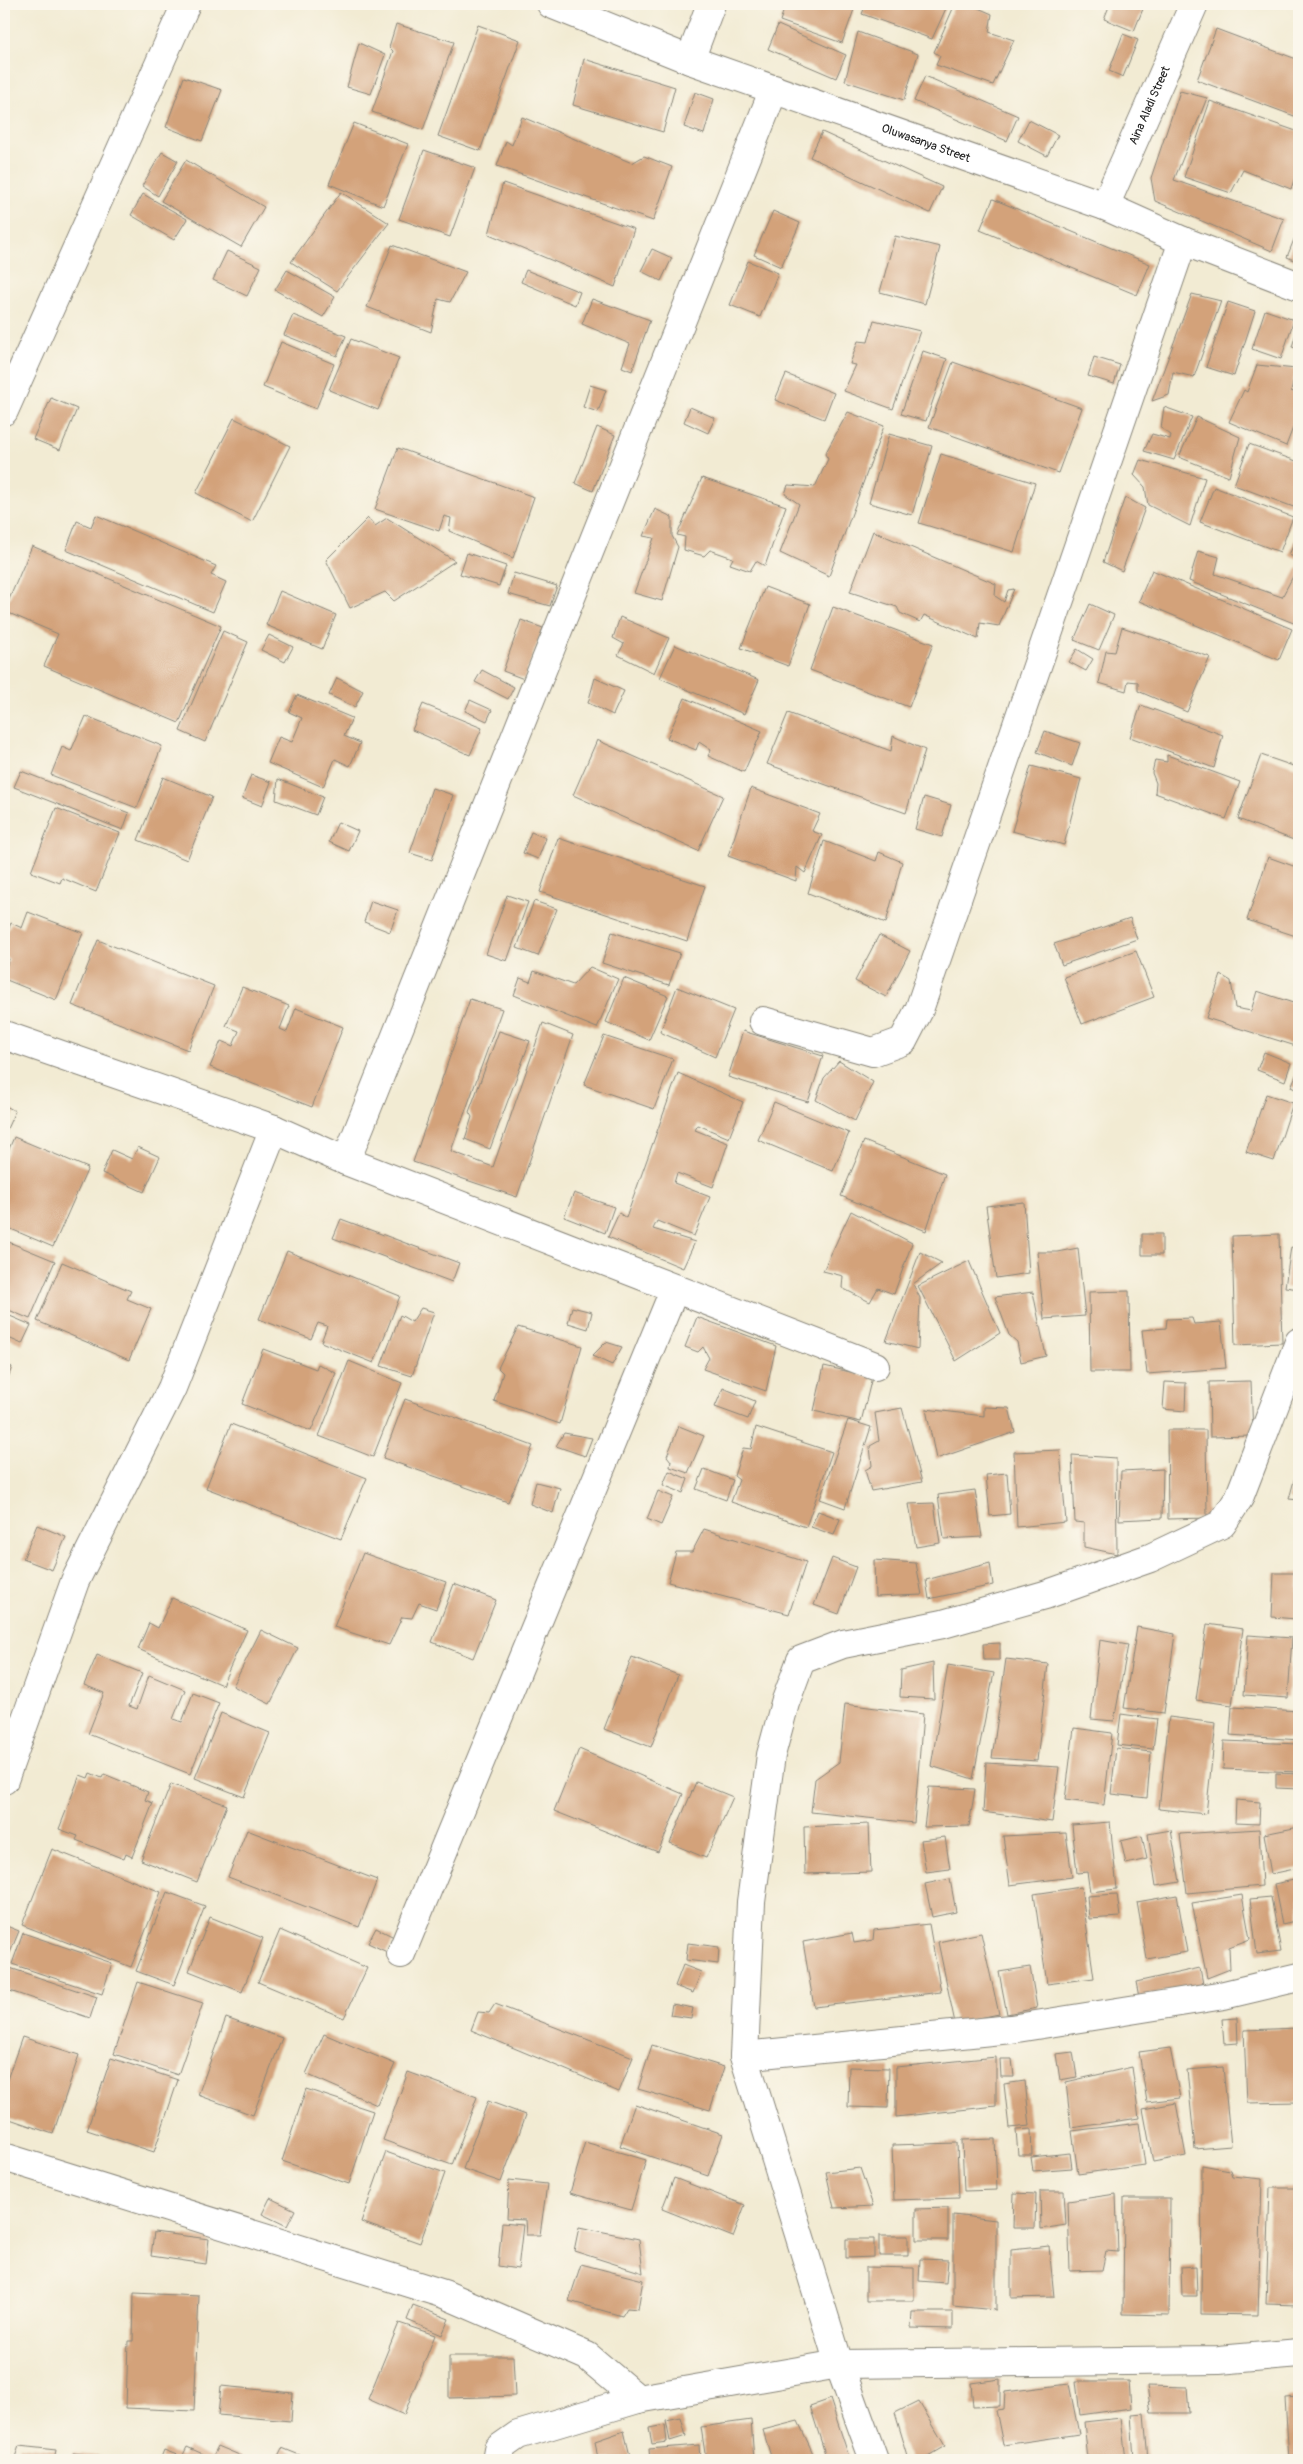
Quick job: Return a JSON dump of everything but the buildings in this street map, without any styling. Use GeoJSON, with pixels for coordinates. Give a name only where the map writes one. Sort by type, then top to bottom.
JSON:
{"type":"FeatureCollection","features":[{"type":"Feature","properties":{"kind":"street"},"geometry":{"type":"LineString","coordinates":[[4,411],[186,4]]}},
{"type":"Feature","properties":{"kind":"street","name":"Oluwasanya Street"},"geometry":{"type":"LineString","coordinates":[[551,4],[690,60],[1105,206],[1183,241],[1299,286]]}},
{"type":"Feature","properties":{"kind":"street"},"geometry":{"type":"LineString","coordinates":[[690,60],[711,4]]}},
{"type":"Feature","properties":{"kind":"street","name":"Aina Aladi Street"},"geometry":{"type":"LineString","coordinates":[[1105,206],[1194,4]]}},
{"type":"Feature","properties":{"kind":"street"},"geometry":{"type":"LineString","coordinates":[[346,1161],[774,89]]}},
{"type":"Feature","properties":{"kind":"street"},"geometry":{"type":"LineString","coordinates":[[763,1021],[872,1052],[903,1041],[919,1010],[1183,241]]}},
{"type":"Feature","properties":{"kind":"street"},"geometry":{"type":"LineString","coordinates":[[4,1034],[274,1130],[346,1161],[875,1366]]}},
{"type":"Feature","properties":{"kind":"street"},"geometry":{"type":"LineString","coordinates":[[4,1780],[75,1581],[172,1388],[274,1130]]}},
{"type":"Feature","properties":{"kind":"street"},"geometry":{"type":"LineString","coordinates":[[401,1954],[675,1288]]}},
{"type":"Feature","properties":{"kind":"street"},"geometry":{"type":"LineString","coordinates":[[874,2460],[839,2364],[744,2056],[752,1902],[772,1756],[785,1703],[801,1660],[843,1644],[942,1624],[1045,1595],[1150,1558],[1222,1524],[1238,1498],[1299,1342]]}},
{"type":"Feature","properties":{"kind":"street"},"geometry":{"type":"LineString","coordinates":[[744,2056],[1011,2029],[1224,1995],[1299,1977]]}},
{"type":"Feature","properties":{"kind":"street"},"geometry":{"type":"LineString","coordinates":[[4,2157],[444,2294],[586,2356],[638,2399]]}},
{"type":"Feature","properties":{"kind":"street"},"geometry":{"type":"LineString","coordinates":[[496,2460],[498,2449],[518,2435],[638,2399],[839,2364],[1218,2360],[1299,2353]]}}]}
